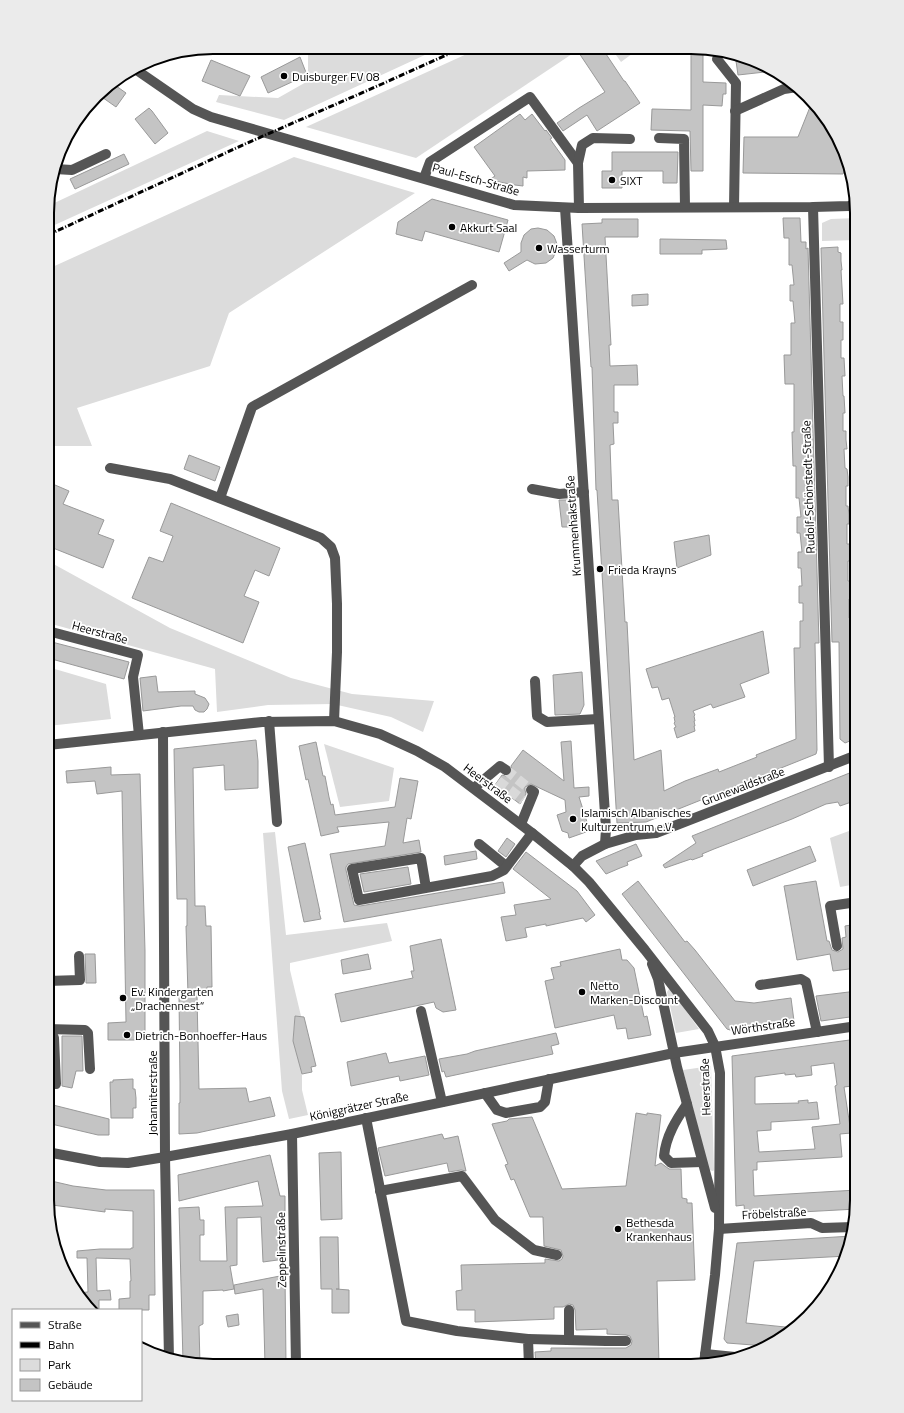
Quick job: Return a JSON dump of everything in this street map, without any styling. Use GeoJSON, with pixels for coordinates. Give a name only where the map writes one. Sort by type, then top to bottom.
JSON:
{"type":"FeatureCollection","features":[{"type":"Feature","properties":{"kind":"street"},"geometry":{"type":"LineString","coordinates":[[717,59],[736,83],[734,207]]}},
{"type":"Feature","properties":{"kind":"street","name":"Paul-Esch-Straße"},"geometry":{"type":"LineString","coordinates":[[140,72],[193,109],[211,117],[514,205],[565,208],[850,206]]}},
{"type":"Feature","properties":{"kind":"street"},"geometry":{"type":"LineString","coordinates":[[735,111],[784,89],[789,88]]}},
{"type":"Feature","properties":{"kind":"street"},"geometry":{"type":"LineString","coordinates":[[424,178],[430,162],[530,97],[578,163]]}},
{"type":"Feature","properties":{"kind":"street"},"geometry":{"type":"LineString","coordinates":[[579,208],[578,163],[582,145],[593,138],[630,139]]}},
{"type":"Feature","properties":{"kind":"street"},"geometry":{"type":"LineString","coordinates":[[659,138],[684,139],[685,207]]}},
{"type":"Feature","properties":{"kind":"street"},"geometry":{"type":"LineString","coordinates":[[60,169],[72,170],[106,154]]}},
{"type":"Feature","properties":{"kind":"street","name":"Rudolf-Schönstedt-Straße"},"geometry":{"type":"LineString","coordinates":[[813,207],[829,767]]}},
{"type":"Feature","properties":{"kind":"street","name":"Krummenhakstraße"},"geometry":{"type":"LineString","coordinates":[[565,208],[606,844]]}},
{"type":"Feature","properties":{"kind":"street"},"geometry":{"type":"LineString","coordinates":[[220,498],[252,407],[472,285]]}},
{"type":"Feature","properties":{"kind":"street"},"geometry":{"type":"LineString","coordinates":[[110,468],[170,479],[321,538],[331,547],[335,558],[337,604],[337,652],[334,722]]}},
{"type":"Feature","properties":{"kind":"street"},"geometry":{"type":"LineString","coordinates":[[532,489],[558,494],[584,492]]}},
{"type":"Feature","properties":{"kind":"street","name":"Heerstraße"},"geometry":{"type":"LineString","coordinates":[[54,633],[138,655],[133,677],[139,735]]}},
{"type":"Feature","properties":{"kind":"street"},"geometry":{"type":"LineString","coordinates":[[535,680],[537,716],[547,722],[598,719]]}},
{"type":"Feature","properties":{"kind":"street"},"geometry":{"type":"LineString","coordinates":[[269,721],[276,822]]}},
{"type":"Feature","properties":{"kind":"street","name":"Heerstraße"},"geometry":{"type":"LineString","coordinates":[[54,744],[269,721],[334,722],[380,734],[417,751],[445,767],[521,824],[573,866],[590,882],[708,1031],[715,1046],[720,1073],[719,1225],[715,1275],[704,1359]]}},
{"type":"Feature","properties":{"kind":"street","name":"Johanniterstraße"},"geometry":{"type":"LineString","coordinates":[[163,732],[165,1157],[169,1353]]}},
{"type":"Feature","properties":{"kind":"street","name":"Grunewaldstraße"},"geometry":{"type":"LineString","coordinates":[[573,866],[582,856],[606,844],[636,835],[656,833],[850,758]]}},
{"type":"Feature","properties":{"kind":"street"},"geometry":{"type":"LineString","coordinates":[[474,788],[494,778],[500,766],[506,770]]}},
{"type":"Feature","properties":{"kind":"street"},"geometry":{"type":"LineString","coordinates":[[521,824],[526,802],[534,792],[531,790]]}},
{"type":"Feature","properties":{"kind":"street"},"geometry":{"type":"LineString","coordinates":[[426,888],[421,858],[352,869],[359,900],[426,888],[492,876],[504,870],[532,833]]}},
{"type":"Feature","properties":{"kind":"street"},"geometry":{"type":"LineString","coordinates":[[479,844],[506,866]]}},
{"type":"Feature","properties":{"kind":"street"},"geometry":{"type":"LineString","coordinates":[[837,946],[830,906],[850,903]]}},
{"type":"Feature","properties":{"kind":"street","name":"Heerstraße"},"geometry":{"type":"LineString","coordinates":[[645,950],[658,979],[674,1053],[719,1225]]}},
{"type":"Feature","properties":{"kind":"street"},"geometry":{"type":"LineString","coordinates":[[54,981],[80,980],[79,956]]}},
{"type":"Feature","properties":{"kind":"street"},"geometry":{"type":"LineString","coordinates":[[760,985],[801,979],[806,982],[817,1032]]}},
{"type":"Feature","properties":{"kind":"street"},"geometry":{"type":"LineString","coordinates":[[421,1011],[442,1102]]}},
{"type":"Feature","properties":{"kind":"street","name":"Wörthstraße"},"geometry":{"type":"LineString","coordinates":[[674,1053],[850,1027]]}},
{"type":"Feature","properties":{"kind":"street"},"geometry":{"type":"LineString","coordinates":[[54,1029],[85,1030],[88,1034],[90,1069]]}},
{"type":"Feature","properties":{"kind":"street"},"geometry":{"type":"LineString","coordinates":[[54,1038],[56,1084]]}},
{"type":"Feature","properties":{"kind":"street","name":"Königgrätzer Straße"},"geometry":{"type":"LineString","coordinates":[[54,1153],[100,1162],[128,1163],[292,1134],[674,1053]]}},
{"type":"Feature","properties":{"kind":"street"},"geometry":{"type":"LineString","coordinates":[[485,1093],[497,1110],[506,1114],[540,1107],[545,1102],[549,1079]]}},
{"type":"Feature","properties":{"kind":"street"},"geometry":{"type":"LineString","coordinates":[[687,1104],[675,1122],[665,1145],[664,1156],[672,1163],[702,1162]]}},
{"type":"Feature","properties":{"kind":"street"},"geometry":{"type":"LineString","coordinates":[[366,1118],[406,1321],[457,1331],[528,1339],[626,1340]]}},
{"type":"Feature","properties":{"kind":"street","name":"Zeppelinstraße"},"geometry":{"type":"LineString","coordinates":[[292,1134],[296,1359]]}},
{"type":"Feature","properties":{"kind":"street"},"geometry":{"type":"LineString","coordinates":[[380,1191],[462,1176],[495,1220],[534,1250],[557,1255]]}},
{"type":"Feature","properties":{"kind":"street","name":"Fröbelstraße"},"geometry":{"type":"LineString","coordinates":[[719,1225],[811,1223],[822,1228],[848,1227]]}},
{"type":"Feature","properties":{"kind":"street"},"geometry":{"type":"LineString","coordinates":[[569,1310],[569,1340]]}},
{"type":"Feature","properties":{"kind":"street"},"geometry":{"type":"LineString","coordinates":[[528,1339],[529,1359]]}},
{"type":"Feature","properties":{"kind":"green space"},"geometry":{"type":"Polygon","coordinates":[[[308,54],[427,54],[284,120],[216,102],[219,95],[278,98],[308,81],[308,54]]]}},
{"type":"Feature","properties":{"kind":"green space"},"geometry":{"type":"Polygon","coordinates":[[[467,54],[572,54],[416,158],[306,127],[467,54]]]}},
{"type":"Feature","properties":{"kind":"green space"},"geometry":{"type":"Polygon","coordinates":[[[615,54],[632,54],[621,62],[615,54]]]}},
{"type":"Feature","properties":{"kind":"green space"},"geometry":{"type":"Polygon","coordinates":[[[207,131],[239,141],[54,225],[54,203],[207,131]]]}},
{"type":"Feature","properties":{"kind":"green space"},"geometry":{"type":"Polygon","coordinates":[[[294,157],[415,193],[229,313],[210,366],[77,408],[92,446],[54,446],[54,266],[294,157]]]}},
{"type":"Feature","properties":{"kind":"green space"},"geometry":{"type":"Polygon","coordinates":[[[850,218],[850,240],[822,241],[822,223],[831,219],[850,218]]]}},
{"type":"Feature","properties":{"kind":"green space"},"geometry":{"type":"Polygon","coordinates":[[[54,564],[170,628],[291,678],[352,694],[434,701],[423,732],[391,717],[333,704],[268,705],[217,712],[215,669],[54,625],[54,564]]]}},
{"type":"Feature","properties":{"kind":"green space"},"geometry":{"type":"Polygon","coordinates":[[[54,669],[106,684],[111,719],[54,725],[54,669]]]}},
{"type":"Feature","properties":{"kind":"green space"},"geometry":{"type":"Polygon","coordinates":[[[324,744],[394,768],[389,801],[340,807],[324,744]]]}},
{"type":"Feature","properties":{"kind":"green space"},"geometry":{"type":"Polygon","coordinates":[[[850,831],[850,885],[840,887],[830,838],[850,831]]]}},
{"type":"Feature","properties":{"kind":"green space"},"geometry":{"type":"Polygon","coordinates":[[[275,832],[286,935],[387,923],[392,941],[290,963],[290,970],[301,1016],[295,1016],[293,1038],[302,1074],[302,1090],[308,1115],[289,1119],[282,1091],[263,833],[275,832]]]}},
{"type":"Feature","properties":{"kind":"green space"},"geometry":{"type":"Polygon","coordinates":[[[669,989],[699,1029],[676,1033],[667,992],[669,989]]]}},
{"type":"Feature","properties":{"kind":"green space"},"geometry":{"type":"Polygon","coordinates":[[[711,1066],[713,1171],[709,1170],[683,1070],[711,1066]]]}},
{"type":"Feature","properties":{"kind":"building"},"geometry":{"type":"Polygon","coordinates":[[[580,54],[606,54],[640,103],[597,131],[587,115],[563,131],[557,123],[605,92],[580,54]]]}},
{"type":"Feature","properties":{"kind":"building"},"geometry":{"type":"Polygon","coordinates":[[[691,54],[703,54],[703,82],[726,83],[726,94],[723,94],[722,106],[703,105],[703,171],[691,171],[690,131],[651,130],[652,109],[691,110],[691,54]]]}},
{"type":"Feature","properties":{"kind":"building","name":"Duisburger FV 08"},"geometry":{"type":"Polygon","coordinates":[[[300,57],[307,75],[268,93],[261,77],[300,57]]]}},
{"type":"Feature","properties":{"kind":"building"},"geometry":{"type":"Polygon","coordinates":[[[211,60],[250,76],[240,96],[202,81],[211,60]]]}},
{"type":"Feature","properties":{"kind":"building"},"geometry":{"type":"Polygon","coordinates":[[[736,60],[765,72],[738,75],[736,60]]]}},
{"type":"Feature","properties":{"kind":"building"},"geometry":{"type":"Polygon","coordinates":[[[117,86],[126,93],[116,107],[104,98],[117,86]]]}},
{"type":"Feature","properties":{"kind":"building"},"geometry":{"type":"Polygon","coordinates":[[[149,108],[168,133],[155,144],[135,119],[149,108]]]}},
{"type":"Feature","properties":{"kind":"building"},"geometry":{"type":"Polygon","coordinates":[[[810,108],[817,116],[834,143],[844,170],[843,174],[743,173],[744,137],[798,137],[810,108]]]}},
{"type":"Feature","properties":{"kind":"building"},"geometry":{"type":"Polygon","coordinates":[[[520,114],[525,120],[532,114],[545,131],[546,130],[552,138],[550,139],[565,160],[565,170],[527,171],[527,178],[523,177],[523,186],[489,180],[495,176],[474,147],[520,114]]]}},
{"type":"Feature","properties":{"kind":"building"},"geometry":{"type":"Polygon","coordinates":[[[612,152],[678,152],[677,183],[663,183],[663,171],[622,171],[622,188],[602,188],[602,171],[612,171],[612,152]]]}},
{"type":"Feature","properties":{"kind":"building"},"geometry":{"type":"Polygon","coordinates":[[[124,154],[129,164],[75,189],[70,179],[124,154]]]}},
{"type":"Feature","properties":{"kind":"building","name":"Akkurt Saal"},"geometry":{"type":"Polygon","coordinates":[[[432,199],[508,220],[499,252],[425,231],[422,241],[396,234],[398,222],[432,199]]]}},
{"type":"Feature","properties":{"kind":"building"},"geometry":{"type":"Polygon","coordinates":[[[783,218],[800,218],[801,242],[806,242],[806,249],[808,248],[819,643],[815,643],[816,754],[646,822],[617,823],[596,490],[592,367],[582,224],[602,223],[602,219],[638,219],[638,237],[605,237],[611,345],[609,345],[610,366],[637,365],[638,385],[614,385],[614,412],[618,412],[618,423],[613,423],[614,444],[610,445],[612,500],[618,500],[625,622],[627,622],[634,760],[661,750],[664,791],[685,781],[718,769],[719,772],[796,739],[794,648],[800,648],[800,621],[803,621],[803,603],[799,603],[799,586],[802,586],[801,568],[798,568],[798,552],[802,552],[800,533],[797,533],[797,517],[801,517],[799,498],[796,498],[796,466],[793,466],[792,432],[794,432],[794,384],[785,384],[784,355],[791,355],[791,323],[795,323],[793,301],[790,301],[790,285],[794,285],[792,265],[789,265],[789,238],[784,238],[783,218]]]}},
{"type":"Feature","properties":{"kind":"building","name":"Wasserturm"},"geometry":{"type":"Polygon","coordinates":[[[538,228],[547,230],[554,236],[557,244],[553,258],[546,263],[535,264],[527,260],[509,271],[504,263],[521,252],[521,243],[524,235],[531,229],[538,228]]]}},
{"type":"Feature","properties":{"kind":"building"},"geometry":{"type":"Polygon","coordinates":[[[660,239],[726,240],[727,249],[702,250],[702,254],[660,254],[660,239]]]}},
{"type":"Feature","properties":{"kind":"building"},"geometry":{"type":"Polygon","coordinates":[[[838,247],[838,252],[841,253],[842,270],[843,304],[840,304],[840,322],[843,322],[843,340],[841,340],[841,358],[844,358],[845,376],[842,376],[845,413],[843,413],[843,431],[846,431],[847,449],[844,449],[845,468],[847,469],[848,477],[848,486],[846,486],[846,506],[848,506],[849,515],[849,524],[847,524],[847,544],[850,544],[848,581],[850,581],[850,741],[845,743],[840,739],[839,642],[832,642],[821,248],[838,247]]]}},
{"type":"Feature","properties":{"kind":"building"},"geometry":{"type":"Polygon","coordinates":[[[648,294],[648,305],[632,306],[632,295],[648,294]]]}},
{"type":"Feature","properties":{"kind":"building"},"geometry":{"type":"Polygon","coordinates":[[[189,455],[220,467],[215,481],[184,469],[189,455]]]}},
{"type":"Feature","properties":{"kind":"building"},"geometry":{"type":"Polygon","coordinates":[[[54,485],[69,491],[63,504],[104,520],[98,534],[114,540],[103,568],[54,548],[54,485]]]}},
{"type":"Feature","properties":{"kind":"building"},"geometry":{"type":"Polygon","coordinates":[[[559,500],[571,500],[572,527],[562,527],[559,500]]]}},
{"type":"Feature","properties":{"kind":"building"},"geometry":{"type":"Polygon","coordinates":[[[171,503],[280,548],[269,576],[255,570],[244,596],[259,602],[243,643],[132,598],[149,557],[163,562],[173,536],[160,531],[171,503]]]}},
{"type":"Feature","properties":{"kind":"building"},"geometry":{"type":"Polygon","coordinates":[[[709,535],[711,555],[677,568],[674,542],[709,535]]]}},
{"type":"Feature","properties":{"kind":"building"},"geometry":{"type":"Polygon","coordinates":[[[763,631],[769,673],[740,684],[745,697],[713,708],[711,704],[693,711],[695,715],[695,731],[677,738],[674,728],[676,727],[674,723],[675,717],[669,698],[662,700],[658,687],[652,688],[646,669],[763,631]]]}},
{"type":"Feature","properties":{"kind":"building"},"geometry":{"type":"Polygon","coordinates":[[[54,643],[129,662],[124,679],[54,660],[54,643]]]}},
{"type":"Feature","properties":{"kind":"building"},"geometry":{"type":"Polygon","coordinates":[[[582,672],[584,705],[580,714],[555,715],[553,675],[582,672]]]}},
{"type":"Feature","properties":{"kind":"building"},"geometry":{"type":"Polygon","coordinates":[[[156,676],[158,692],[195,691],[195,694],[205,698],[209,704],[207,709],[204,712],[199,712],[195,710],[193,706],[181,706],[143,711],[140,678],[156,676]]]}},
{"type":"Feature","properties":{"kind":"building"},"geometry":{"type":"Polygon","coordinates":[[[256,740],[258,788],[225,790],[224,765],[193,768],[195,906],[205,906],[206,926],[211,926],[212,987],[207,987],[207,994],[197,995],[199,1089],[246,1088],[249,1102],[270,1097],[275,1116],[197,1133],[179,1134],[179,995],[188,995],[186,926],[187,899],[177,899],[174,749],[256,740]]]}},
{"type":"Feature","properties":{"kind":"building"},"geometry":{"type":"Polygon","coordinates":[[[571,741],[574,788],[589,787],[589,796],[579,797],[587,822],[585,827],[586,832],[569,838],[568,833],[562,831],[557,815],[566,812],[565,800],[531,784],[525,787],[526,794],[520,804],[495,785],[502,775],[506,776],[511,774],[511,766],[523,750],[564,781],[561,742],[571,741]]]}},
{"type":"Feature","properties":{"kind":"building"},"geometry":{"type":"Polygon","coordinates":[[[316,742],[323,776],[325,776],[331,805],[333,804],[335,815],[395,807],[400,778],[418,781],[411,819],[407,818],[403,843],[419,840],[421,852],[348,864],[346,870],[354,905],[360,906],[503,882],[505,893],[344,922],[330,854],[385,846],[389,822],[337,827],[339,832],[321,836],[308,779],[306,780],[299,746],[316,742]]]}},
{"type":"Feature","properties":{"kind":"building"},"geometry":{"type":"Polygon","coordinates":[[[111,767],[111,775],[140,774],[145,951],[145,1040],[108,1040],[108,1023],[126,1022],[122,791],[97,794],[95,781],[67,783],[66,771],[111,767]]]}},
{"type":"Feature","properties":{"kind":"building"},"geometry":{"type":"Polygon","coordinates":[[[850,773],[850,802],[840,806],[838,802],[826,804],[702,854],[703,856],[665,868],[663,865],[696,843],[692,836],[850,773]]]}},
{"type":"Feature","properties":{"kind":"building"},"geometry":{"type":"Polygon","coordinates":[[[507,838],[515,844],[506,857],[498,851],[507,838]]]}},
{"type":"Feature","properties":{"kind":"building"},"geometry":{"type":"Polygon","coordinates":[[[305,843],[321,919],[304,922],[288,847],[305,843]]]}},
{"type":"Feature","properties":{"kind":"building"},"geometry":{"type":"Polygon","coordinates":[[[636,844],[642,856],[627,862],[628,865],[606,874],[596,861],[636,844]]]}},
{"type":"Feature","properties":{"kind":"building"},"geometry":{"type":"Polygon","coordinates":[[[810,846],[816,861],[753,886],[747,870],[810,846]]]}},
{"type":"Feature","properties":{"kind":"building"},"geometry":{"type":"Polygon","coordinates":[[[476,851],[477,859],[445,865],[444,856],[476,851]]]}},
{"type":"Feature","properties":{"kind":"building"},"geometry":{"type":"Polygon","coordinates":[[[526,852],[577,891],[595,915],[586,922],[583,918],[546,926],[546,924],[525,928],[527,937],[506,941],[501,917],[516,915],[514,905],[551,899],[513,869],[526,852]]]}},
{"type":"Feature","properties":{"kind":"building"},"geometry":{"type":"Polygon","coordinates":[[[408,867],[411,884],[364,892],[360,874],[408,867]]]}},
{"type":"Feature","properties":{"kind":"building"},"geometry":{"type":"Polygon","coordinates":[[[638,881],[685,942],[687,941],[695,950],[735,1001],[754,1003],[791,998],[794,1021],[730,1030],[727,1029],[622,894],[638,881]]]}},
{"type":"Feature","properties":{"kind":"building"},"geometry":{"type":"Polygon","coordinates":[[[816,881],[827,941],[829,941],[832,950],[838,952],[843,949],[842,938],[846,937],[845,926],[850,925],[850,969],[833,971],[830,954],[797,960],[784,886],[816,881]]]}},
{"type":"Feature","properties":{"kind":"building"},"geometry":{"type":"Polygon","coordinates":[[[441,939],[456,1010],[443,1012],[436,1008],[434,1002],[341,1022],[335,994],[413,978],[411,971],[414,971],[410,946],[441,939]]]}},
{"type":"Feature","properties":{"kind":"building","name":"Netto Marken-Discount"},"geometry":{"type":"Polygon","coordinates":[[[620,949],[622,960],[627,960],[634,968],[644,1017],[647,1016],[651,1035],[628,1039],[626,1028],[617,1029],[614,1015],[555,1028],[545,981],[554,979],[551,968],[561,966],[560,962],[620,949]]]}},
{"type":"Feature","properties":{"kind":"building"},"geometry":{"type":"Polygon","coordinates":[[[85,954],[95,954],[96,983],[86,983],[85,954]]]}},
{"type":"Feature","properties":{"kind":"building"},"geometry":{"type":"Polygon","coordinates":[[[368,954],[371,969],[343,974],[341,960],[368,954]]]}},
{"type":"Feature","properties":{"kind":"building"},"geometry":{"type":"Polygon","coordinates":[[[850,992],[850,1017],[821,1021],[816,996],[850,992]]]}},
{"type":"Feature","properties":{"kind":"building"},"geometry":{"type":"Polygon","coordinates":[[[295,1016],[304,1017],[316,1066],[311,1067],[312,1072],[302,1074],[293,1041],[295,1016]]]}},
{"type":"Feature","properties":{"kind":"building"},"geometry":{"type":"Polygon","coordinates":[[[556,1033],[559,1044],[551,1046],[553,1054],[446,1077],[444,1071],[442,1072],[439,1059],[556,1033]]]}},
{"type":"Feature","properties":{"kind":"building"},"geometry":{"type":"Polygon","coordinates":[[[62,1036],[82,1036],[83,1071],[76,1071],[72,1088],[62,1086],[62,1036]]]}},
{"type":"Feature","properties":{"kind":"building"},"geometry":{"type":"Polygon","coordinates":[[[850,1040],[850,1086],[844,1087],[850,1133],[840,1134],[842,1157],[757,1162],[757,1170],[753,1170],[754,1196],[850,1190],[850,1209],[745,1215],[744,1205],[736,1206],[732,1056],[850,1040]],[[834,1063],[811,1066],[812,1075],[796,1077],[795,1074],[785,1075],[785,1073],[755,1077],[755,1104],[799,1103],[798,1101],[808,1100],[808,1103],[817,1102],[819,1119],[771,1122],[771,1130],[757,1131],[759,1152],[815,1149],[812,1127],[840,1124],[835,1086],[837,1085],[834,1063]]]}},
{"type":"Feature","properties":{"kind":"building"},"geometry":{"type":"Polygon","coordinates":[[[386,1053],[389,1063],[425,1056],[429,1075],[400,1081],[399,1076],[351,1086],[347,1062],[386,1053]]]}},
{"type":"Feature","properties":{"kind":"building"},"geometry":{"type":"Polygon","coordinates":[[[133,1079],[136,1108],[133,1108],[133,1118],[111,1118],[110,1082],[113,1082],[113,1080],[133,1079]]]}},
{"type":"Feature","properties":{"kind":"building"},"geometry":{"type":"Polygon","coordinates":[[[54,1105],[109,1119],[109,1135],[98,1135],[54,1125],[54,1105]]]}},
{"type":"Feature","properties":{"kind":"building","name":"Bethesda Krankenhaus"},"geometry":{"type":"Polygon","coordinates":[[[636,1113],[661,1115],[655,1166],[661,1163],[669,1169],[681,1169],[682,1198],[687,1199],[687,1203],[692,1203],[695,1280],[657,1281],[659,1359],[536,1359],[535,1352],[551,1351],[551,1348],[626,1348],[631,1345],[632,1341],[630,1336],[607,1334],[607,1329],[576,1330],[575,1310],[573,1305],[569,1304],[563,1307],[554,1307],[554,1319],[475,1322],[475,1310],[457,1310],[456,1291],[462,1290],[461,1265],[545,1263],[545,1259],[559,1261],[563,1256],[561,1250],[544,1246],[543,1217],[530,1217],[514,1179],[511,1180],[505,1165],[508,1164],[492,1124],[507,1121],[509,1119],[532,1117],[562,1189],[626,1186],[636,1113]]]}},
{"type":"Feature","properties":{"kind":"building"},"geometry":{"type":"Polygon","coordinates":[[[442,1134],[444,1139],[458,1136],[466,1171],[461,1170],[449,1172],[447,1163],[385,1176],[378,1148],[442,1134]]]}},
{"type":"Feature","properties":{"kind":"building"},"geometry":{"type":"Polygon","coordinates":[[[341,1152],[342,1219],[321,1220],[319,1153],[341,1152]]]}},
{"type":"Feature","properties":{"kind":"building"},"geometry":{"type":"Polygon","coordinates":[[[270,1155],[280,1196],[285,1196],[285,1259],[263,1262],[261,1217],[237,1218],[237,1265],[230,1266],[234,1289],[223,1291],[203,1291],[203,1324],[199,1326],[200,1359],[183,1356],[179,1208],[199,1207],[200,1220],[204,1220],[204,1235],[200,1235],[200,1261],[227,1261],[225,1207],[263,1206],[258,1181],[179,1201],[178,1175],[270,1155]]]}},
{"type":"Feature","properties":{"kind":"building"},"geometry":{"type":"Polygon","coordinates":[[[54,1182],[73,1186],[106,1190],[154,1190],[155,1295],[149,1295],[149,1310],[119,1309],[119,1299],[130,1298],[130,1259],[96,1258],[97,1291],[110,1290],[111,1300],[99,1300],[99,1309],[84,1292],[88,1292],[87,1258],[77,1258],[77,1251],[133,1248],[133,1211],[105,1209],[105,1212],[54,1205],[54,1182]]]}},
{"type":"Feature","properties":{"kind":"building"},"geometry":{"type":"Polygon","coordinates":[[[846,1236],[840,1256],[754,1261],[746,1323],[786,1327],[756,1345],[727,1343],[724,1339],[737,1243],[846,1236]]]}},
{"type":"Feature","properties":{"kind":"building"},"geometry":{"type":"Polygon","coordinates":[[[320,1237],[338,1237],[339,1289],[336,1289],[349,1290],[349,1313],[332,1313],[332,1289],[321,1289],[320,1237]]]}},
{"type":"Feature","properties":{"kind":"building"},"geometry":{"type":"Polygon","coordinates":[[[285,1275],[286,1359],[265,1359],[263,1289],[235,1294],[234,1285],[285,1275]]]}},
{"type":"Feature","properties":{"kind":"building"},"geometry":{"type":"Polygon","coordinates":[[[238,1314],[239,1325],[228,1327],[226,1316],[238,1314]]]}},
{"type":"Feature","properties":{"kind":"tunnel"},"geometry":{"type":"LineString","coordinates":[[506,770],[531,790]]}},
{"type":"Feature","properties":{"kind":"tunnel"},"geometry":{"type":"LineString","coordinates":[[498,781],[523,800]]}},
{"type":"Feature","properties":{"kind":"railway"},"geometry":{"type":"LineString","coordinates":[[54,232],[245,144],[449,54]]}},
{"type":"Feature","properties":{"kind":"place","name":"Duisburger FV 08"},"geometry":{"type":"Point","coordinates":[284,76]}},
{"type":"Feature","properties":{"kind":"place","name":"SIXT"},"geometry":{"type":"Point","coordinates":[612,180]}},
{"type":"Feature","properties":{"kind":"place","name":"Akkurt Saal"},"geometry":{"type":"Point","coordinates":[452,227]}},
{"type":"Feature","properties":{"kind":"place","name":"Wasserturm"},"geometry":{"type":"Point","coordinates":[539,248]}},
{"type":"Feature","properties":{"kind":"place","name":"Frieda Krayns"},"geometry":{"type":"Point","coordinates":[600,569]}},
{"type":"Feature","properties":{"kind":"place","name":"Islamisch Albanisches Kulturzentrum e.V."},"geometry":{"type":"Point","coordinates":[573,819]}},
{"type":"Feature","properties":{"kind":"place","name":"Netto Marken-Discount"},"geometry":{"type":"Point","coordinates":[582,992]}},
{"type":"Feature","properties":{"kind":"place","name":"Ev. Kindergarten „Drachennest“"},"geometry":{"type":"Point","coordinates":[123,998]}},
{"type":"Feature","properties":{"kind":"place","name":"Dietrich-Bonhoeffer-Haus"},"geometry":{"type":"Point","coordinates":[127,1035]}},
{"type":"Feature","properties":{"kind":"place","name":"Bethesda Krankenhaus"},"geometry":{"type":"Point","coordinates":[618,1229]}}]}
